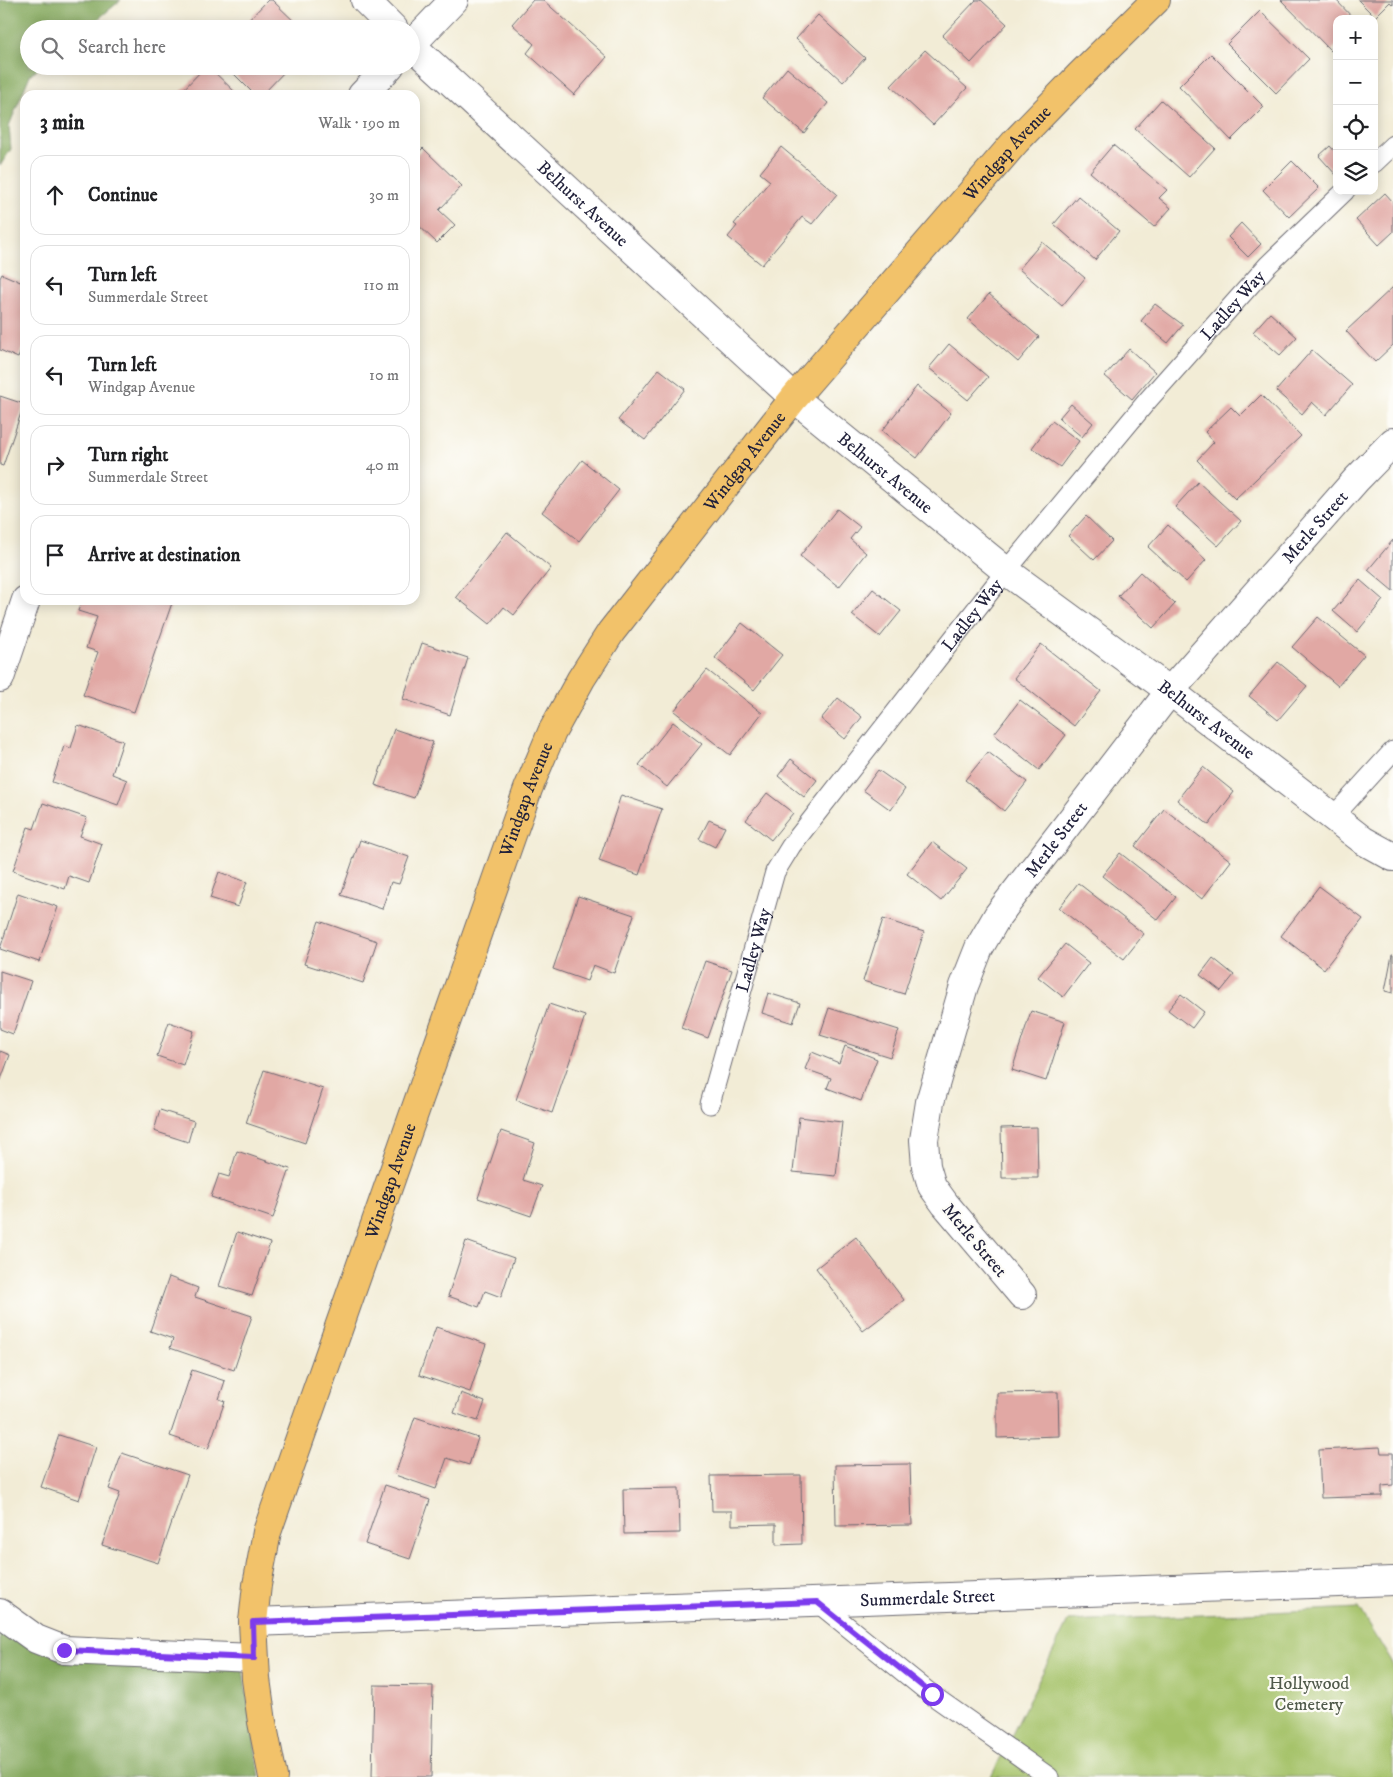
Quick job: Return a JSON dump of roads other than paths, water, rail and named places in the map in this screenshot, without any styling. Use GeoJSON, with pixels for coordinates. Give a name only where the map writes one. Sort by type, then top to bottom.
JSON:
{"type":"FeatureCollection","features":[{"type":"Feature","properties":{"kind":"main road","name":"Windgap Avenue"},"geometry":{"type":"LineString","coordinates":[[273,1777],[262,1722],[254,1658],[253,1622],[257,1586],[267,1532],[528,790],[552,732],[581,679],[611,632],[794,398],[1016,141],[1156,0]]}},
{"type":"Feature","properties":{"kind":"street"},"geometry":{"type":"LineString","coordinates":[[364,0],[385,20]]}},
{"type":"Feature","properties":{"kind":"street"},"geometry":{"type":"LineString","coordinates":[[420,36],[454,0]]}},
{"type":"Feature","properties":{"kind":"street","name":"Belhurst Avenue"},"geometry":{"type":"LineString","coordinates":[[420,53],[794,398],[1006,571],[1170,691],[1364,840],[1393,857]]}},
{"type":"Feature","properties":{"kind":"street"},"geometry":{"type":"LineString","coordinates":[[367,90],[381,75]]}},
{"type":"Feature","properties":{"kind":"street","name":"Merle Street"},"geometry":{"type":"LineString","coordinates":[[1022,1295],[944,1204],[932,1186],[926,1166],[924,1140],[930,1102],[964,986],[979,948],[998,915],[1170,691],[1356,480],[1393,442]]}},
{"type":"Feature","properties":{"kind":"street"},"geometry":{"type":"LineString","coordinates":[[0,678],[24,605]]}},
{"type":"Feature","properties":{"kind":"street","name":"Summerdale Street"},"geometry":{"type":"LineString","coordinates":[[253,1622],[1393,1581]]}},
{"type":"Feature","properties":{"kind":"street"},"geometry":{"type":"LineString","coordinates":[[0,1613],[36,1639],[64,1650],[254,1658]]}},
{"type":"Feature","properties":{"kind":"lane"},"geometry":{"type":"LineString","coordinates":[[1378,159],[1393,145]]}},
{"type":"Feature","properties":{"kind":"lane","name":"Ladley Way"},"geometry":{"type":"LineString","coordinates":[[710,1104],[775,872],[791,846],[1006,571],[1148,400],[1268,265],[1341,195]]}},
{"type":"Feature","properties":{"kind":"lane"},"geometry":{"type":"LineString","coordinates":[[1333,817],[1393,751]]}},
{"type":"Feature","properties":{"kind":"lane"},"geometry":{"type":"LineString","coordinates":[[817,1602],[932,1694],[1049,1777]]}},
{"type":"Feature","properties":{"kind":"park label","name":"Hollywood Cemetery"},"geometry":{"type":"Point","coordinates":[1309,1694]}}]}
